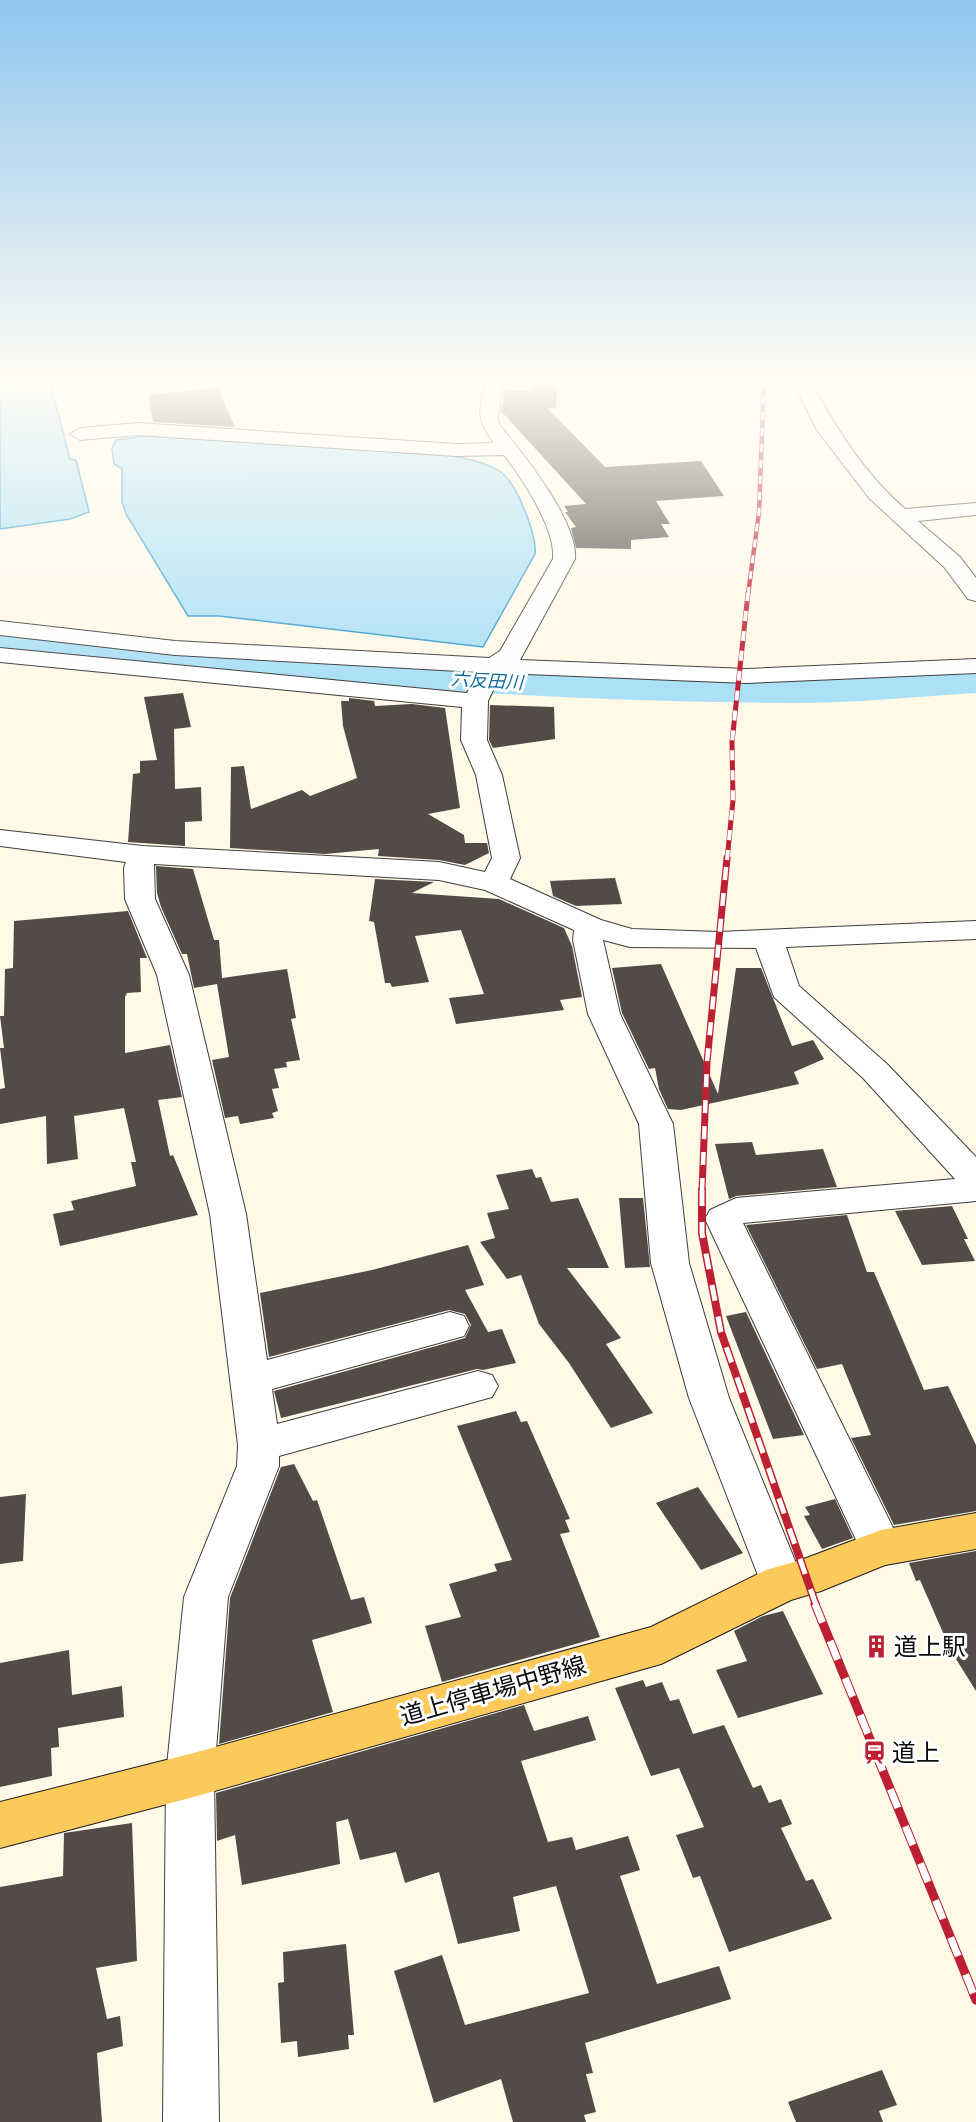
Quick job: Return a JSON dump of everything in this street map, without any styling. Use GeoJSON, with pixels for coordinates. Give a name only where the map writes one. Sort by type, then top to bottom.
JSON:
{"type":"FeatureCollection","features":[{"type":"Feature","properties":{"kind":"main road","name":"道上停車場中野線"},"geometry":{"type":"LineString","coordinates":[[0,1825],[190,1776],[661,1644],[782,1583],[805,1578],[881,1548],[976,1531]]}},
{"type":"Feature","properties":{"kind":"street"},"geometry":{"type":"LineString","coordinates":[[494,883],[506,858],[489,775],[474,740],[476,698],[491,668],[510,656],[564,559],[565,546],[533,481]]}},
{"type":"Feature","properties":{"kind":"street"},"geometry":{"type":"LineString","coordinates":[[865,481],[876,494],[952,562],[976,594]]}},
{"type":"Feature","properties":{"kind":"street"},"geometry":{"type":"LineString","coordinates":[[900,516],[976,509]]}},
{"type":"Feature","properties":{"kind":"street"},"geometry":{"type":"LineString","coordinates":[[0,628],[175,648],[491,668],[747,676],[976,666]]}},
{"type":"Feature","properties":{"kind":"street"},"geometry":{"type":"LineString","coordinates":[[0,655],[476,698]]}},
{"type":"Feature","properties":{"kind":"street"},"geometry":{"type":"LineString","coordinates":[[0,838],[143,855],[439,871],[494,883],[590,926],[630,938],[718,941],[976,930]]}},
{"type":"Feature","properties":{"kind":"street"},"geometry":{"type":"LineString","coordinates":[[143,855],[138,868],[140,899],[173,975],[226,1203],[259,1445],[258,1466],[206,1597],[190,1776],[191,2122]]}},
{"type":"Feature","properties":{"kind":"street"},"geometry":{"type":"LineString","coordinates":[[590,926],[588,940],[604,1014],[656,1124],[670,1263],[709,1398],[782,1583]]}},
{"type":"Feature","properties":{"kind":"street"},"geometry":{"type":"LineString","coordinates":[[768,939],[785,990],[875,1071],[976,1179]]}},
{"type":"Feature","properties":{"kind":"street"},"geometry":{"type":"LineString","coordinates":[[881,1548],[723,1219],[736,1211],[976,1189]]}},
{"type":"Feature","properties":{"kind":"street"},"geometry":{"type":"LineString","coordinates":[[251,1380],[450,1326]]}},
{"type":"Feature","properties":{"kind":"street"},"geometry":{"type":"LineString","coordinates":[[259,1445],[478,1386]]}},
{"type":"Feature","properties":{"kind":"water"},"geometry":{"type":"Polygon","coordinates":[[[0,481],[81,481],[89,512],[70,519],[0,529],[0,481]]]}},
{"type":"Feature","properties":{"kind":"water"},"geometry":{"type":"Polygon","coordinates":[[[122,481],[509,481],[525,510],[533,535],[535,554],[483,647],[219,616],[188,616],[126,514],[122,502],[122,481]]]}},
{"type":"Feature","properties":{"kind":"building"},"geometry":{"type":"Polygon","coordinates":[[[565,481],[714,481],[724,496],[656,501],[670,524],[661,524],[669,537],[631,540],[631,549],[576,548],[571,528],[576,527],[565,512],[568,512],[564,506],[586,504],[565,481]]]}},
{"type":"Feature","properties":{"kind":"building"},"geometry":{"type":"Polygon","coordinates":[[[183,693],[191,727],[174,729],[175,789],[201,787],[202,821],[185,822],[185,846],[128,842],[133,774],[140,773],[140,761],[157,760],[144,697],[183,693]]]}},
{"type":"Feature","properties":{"kind":"building"},"geometry":{"type":"Polygon","coordinates":[[[349,698],[374,701],[375,706],[412,704],[445,708],[460,808],[428,814],[464,835],[465,843],[487,843],[489,853],[465,865],[439,860],[378,856],[379,849],[325,854],[230,848],[231,767],[244,766],[251,809],[302,790],[310,796],[357,778],[343,726],[341,701],[349,701],[349,698]]]}},
{"type":"Feature","properties":{"kind":"building"},"geometry":{"type":"Polygon","coordinates":[[[490,705],[554,707],[555,739],[493,748],[489,740],[490,705]]]}},
{"type":"Feature","properties":{"kind":"building"},"geometry":{"type":"Polygon","coordinates":[[[156,866],[193,869],[214,940],[219,940],[222,978],[287,969],[296,1018],[291,1019],[300,1060],[286,1062],[287,1067],[274,1069],[279,1088],[272,1089],[278,1111],[272,1113],[274,1118],[240,1124],[238,1116],[225,1118],[212,1060],[229,1057],[217,984],[194,988],[187,954],[182,954],[161,907],[157,893],[156,866]]]}},
{"type":"Feature","properties":{"kind":"building"},"geometry":{"type":"Polygon","coordinates":[[[615,878],[622,904],[576,906],[553,896],[550,881],[615,878]]]}},
{"type":"Feature","properties":{"kind":"building"},"geometry":{"type":"Polygon","coordinates":[[[375,879],[434,882],[412,893],[499,899],[564,928],[572,946],[582,997],[560,1000],[564,1010],[456,1024],[449,998],[484,994],[461,930],[415,936],[429,982],[392,987],[390,983],[385,983],[374,922],[369,921],[375,879]]]}},
{"type":"Feature","properties":{"kind":"building"},"geometry":{"type":"Polygon","coordinates":[[[128,911],[147,958],[140,958],[141,992],[127,993],[125,997],[125,1053],[170,1045],[182,1097],[158,1100],[170,1156],[173,1155],[198,1215],[60,1246],[53,1214],[74,1210],[71,1201],[136,1186],[131,1162],[136,1162],[124,1108],[74,1116],[78,1159],[47,1164],[46,1116],[0,1124],[0,1089],[5,1088],[0,1048],[4,1048],[0,1016],[4,1016],[5,969],[13,968],[14,921],[128,911]]]}},
{"type":"Feature","properties":{"kind":"building"},"geometry":{"type":"Polygon","coordinates":[[[661,964],[718,1094],[736,968],[761,968],[792,1046],[813,1040],[824,1059],[794,1072],[799,1084],[681,1110],[668,1109],[659,1089],[655,1068],[649,1069],[622,1013],[612,968],[661,964]]]}},
{"type":"Feature","properties":{"kind":"building"},"geometry":{"type":"Polygon","coordinates":[[[752,1142],[756,1155],[823,1149],[837,1187],[736,1196],[729,1199],[715,1144],[752,1142]]]}},
{"type":"Feature","properties":{"kind":"building"},"geometry":{"type":"Polygon","coordinates":[[[532,1169],[536,1178],[541,1177],[551,1202],[578,1198],[609,1268],[567,1268],[621,1338],[606,1344],[653,1413],[611,1428],[569,1363],[539,1324],[521,1275],[507,1279],[480,1242],[495,1238],[487,1213],[509,1209],[496,1175],[532,1169]]]}},
{"type":"Feature","properties":{"kind":"building"},"geometry":{"type":"Polygon","coordinates":[[[619,1198],[643,1198],[650,1267],[625,1268],[619,1198]]]}},
{"type":"Feature","properties":{"kind":"building"},"geometry":{"type":"Polygon","coordinates":[[[952,1206],[968,1239],[964,1239],[975,1261],[922,1265],[895,1211],[952,1206]]]}},
{"type":"Feature","properties":{"kind":"building"},"geometry":{"type":"Polygon","coordinates":[[[847,1215],[867,1272],[874,1272],[924,1390],[948,1386],[976,1445],[976,1511],[894,1525],[851,1438],[871,1435],[842,1364],[817,1369],[746,1225],[847,1215]]]}},
{"type":"Feature","properties":{"kind":"building"},"geometry":{"type":"Polygon","coordinates":[[[468,1245],[484,1285],[465,1290],[488,1332],[502,1329],[516,1363],[483,1370],[477,1369],[281,1418],[274,1391],[465,1338],[471,1325],[465,1314],[449,1310],[269,1357],[260,1293],[372,1270],[468,1245]]]}},
{"type":"Feature","properties":{"kind":"building"},"geometry":{"type":"Polygon","coordinates":[[[746,1312],[804,1435],[773,1439],[726,1316],[746,1312]]]}},
{"type":"Feature","properties":{"kind":"building"},"geometry":{"type":"Polygon","coordinates":[[[516,1411],[521,1422],[527,1421],[570,1519],[565,1520],[570,1532],[560,1534],[600,1637],[442,1682],[425,1626],[461,1617],[449,1584],[497,1571],[494,1564],[512,1560],[457,1426],[516,1411]]]}},
{"type":"Feature","properties":{"kind":"building"},"geometry":{"type":"Polygon","coordinates":[[[294,1464],[313,1501],[317,1500],[351,1600],[364,1597],[372,1623],[312,1640],[333,1712],[219,1744],[230,1598],[281,1467],[294,1464]]]}},
{"type":"Feature","properties":{"kind":"building"},"geometry":{"type":"Polygon","coordinates":[[[698,1487],[743,1553],[701,1570],[656,1503],[698,1487]]]}},
{"type":"Feature","properties":{"kind":"building"},"geometry":{"type":"Polygon","coordinates":[[[26,1494],[23,1561],[0,1564],[0,1497],[26,1494]]]}},
{"type":"Feature","properties":{"kind":"building"},"geometry":{"type":"Polygon","coordinates":[[[835,1499],[853,1538],[822,1549],[804,1516],[810,1515],[805,1507],[835,1499]]]}},
{"type":"Feature","properties":{"kind":"building"},"geometry":{"type":"Polygon","coordinates":[[[976,1551],[976,1691],[951,1651],[920,1580],[916,1581],[909,1563],[976,1551]]]}},
{"type":"Feature","properties":{"kind":"building"},"geometry":{"type":"Polygon","coordinates":[[[783,1611],[823,1694],[738,1718],[716,1670],[747,1661],[734,1631],[763,1616],[783,1611]]]}},
{"type":"Feature","properties":{"kind":"building"},"geometry":{"type":"Polygon","coordinates":[[[69,1650],[72,1695],[122,1686],[124,1717],[58,1728],[59,1747],[51,1748],[52,1776],[0,1787],[0,1663],[69,1650]]]}},
{"type":"Feature","properties":{"kind":"building"},"geometry":{"type":"Polygon","coordinates":[[[643,1680],[646,1687],[662,1682],[670,1701],[679,1699],[693,1734],[724,1725],[753,1788],[761,1785],[769,1803],[781,1799],[792,1824],[781,1828],[806,1881],[813,1879],[832,1919],[729,1952],[700,1876],[693,1878],[676,1835],[704,1827],[679,1768],[651,1776],[615,1688],[643,1680]]]}},
{"type":"Feature","properties":{"kind":"building"},"geometry":{"type":"Polygon","coordinates":[[[524,1705],[534,1731],[588,1716],[596,1740],[521,1761],[548,1842],[572,1837],[576,1850],[628,1836],[640,1870],[620,1876],[657,1984],[719,1966],[731,1999],[585,2043],[593,2073],[586,2074],[596,2112],[584,2115],[586,2122],[513,2122],[501,2079],[434,2103],[394,1971],[442,1955],[465,2025],[589,1993],[556,1886],[513,1897],[520,1931],[458,1944],[439,1872],[405,1883],[396,1852],[360,1860],[348,1819],[336,1822],[340,1864],[242,1885],[235,1835],[217,1841],[216,1793],[524,1705]]]}},
{"type":"Feature","properties":{"kind":"building"},"geometry":{"type":"Polygon","coordinates":[[[132,1823],[137,1961],[96,1968],[107,2019],[120,2016],[123,2046],[97,2053],[102,2122],[0,2122],[0,1887],[63,1876],[64,1833],[132,1823]]]}},
{"type":"Feature","properties":{"kind":"building"},"geometry":{"type":"Polygon","coordinates":[[[346,1944],[354,2035],[348,2035],[349,2049],[298,2057],[297,2041],[281,2043],[278,1983],[284,1982],[283,1952],[346,1944]]]}},
{"type":"Feature","properties":{"kind":"building"},"geometry":{"type":"Polygon","coordinates":[[[882,2070],[897,2105],[879,2111],[883,2122],[796,2122],[788,2102],[882,2070]]]}},
{"type":"Feature","properties":{"kind":"waterway","name":"六反田川"},"geometry":{"type":"LineString","coordinates":[[0,641],[216,663],[464,681],[782,691],[976,681]]}},
{"type":"Feature","properties":{"kind":"railway"},"geometry":{"type":"LineString","coordinates":[[748,595],[759,512],[760,481]]}},
{"type":"Feature","properties":{"kind":"railway"},"geometry":{"type":"LineString","coordinates":[[727,860],[733,800],[732,742],[748,593]]}},
{"type":"Feature","properties":{"kind":"railway"},"geometry":{"type":"LineString","coordinates":[[702,1191],[707,1062],[727,858]]}},
{"type":"Feature","properties":{"kind":"railway"},"geometry":{"type":"LineString","coordinates":[[702,1191],[702,1233],[721,1332],[816,1605]]}},
{"type":"Feature","properties":{"kind":"railway"},"geometry":{"type":"LineString","coordinates":[[815,1604],[976,2000]]}},
{"type":"Feature","properties":{"kind":"place","name":"道上駅"},"geometry":{"type":"Point","coordinates":[876,1647]}},
{"type":"Feature","properties":{"kind":"place","name":"道上"},"geometry":{"type":"Point","coordinates":[874,1753]}}]}
